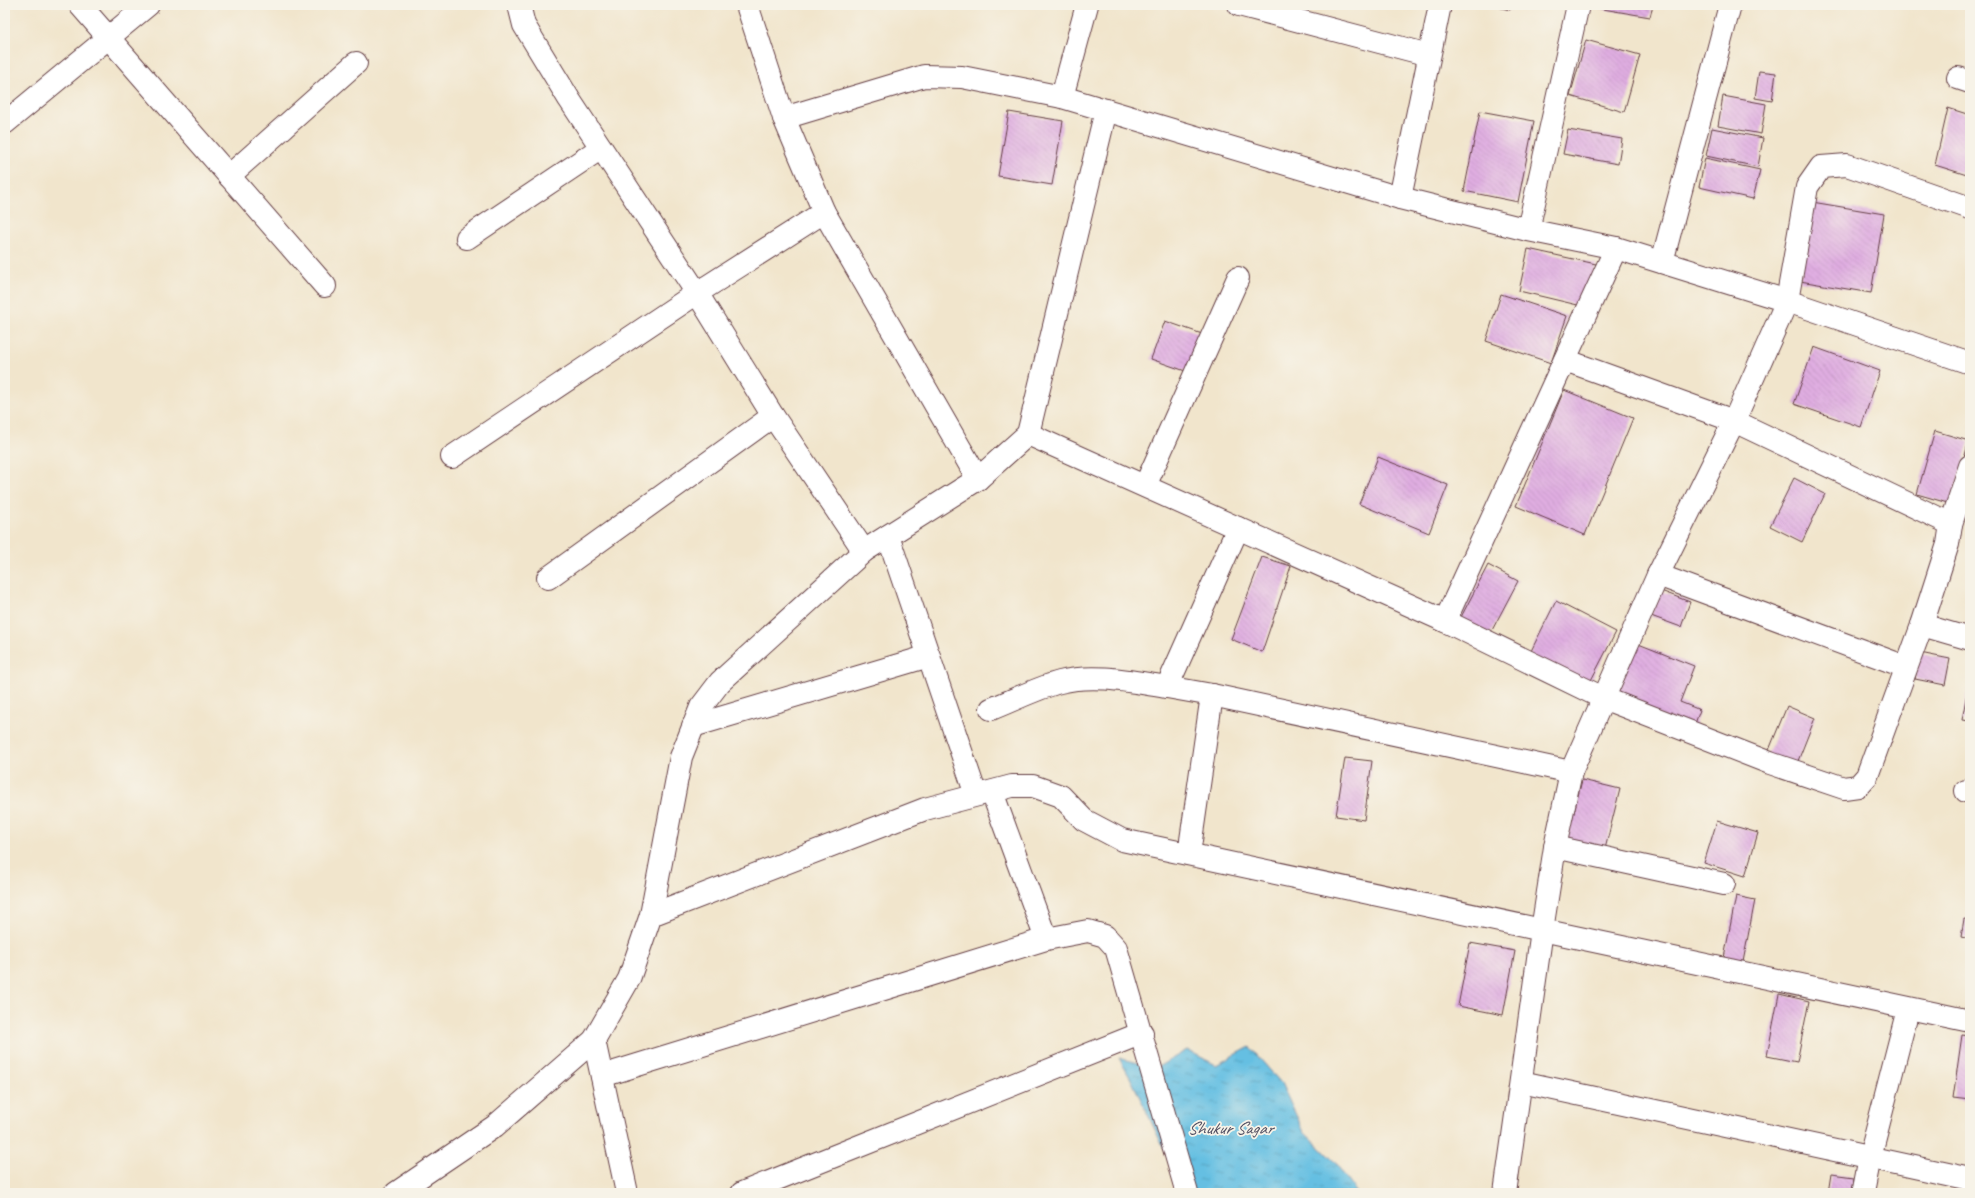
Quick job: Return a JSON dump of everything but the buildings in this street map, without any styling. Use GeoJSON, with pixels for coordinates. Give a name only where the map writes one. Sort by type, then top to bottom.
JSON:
{"type":"FeatureCollection","features":[{"type":"Feature","properties":{"kind":"street"},"geometry":{"type":"LineString","coordinates":[[80,5],[325,286]]}},
{"type":"Feature","properties":{"kind":"street"},"geometry":{"type":"LineString","coordinates":[[5,123],[148,5]]}},
{"type":"Feature","properties":{"kind":"street"},"geometry":{"type":"LineString","coordinates":[[520,5],[524,25],[601,148],[697,293],[772,416],[864,551]]}},
{"type":"Feature","properties":{"kind":"street"},"geometry":{"type":"LineString","coordinates":[[747,5],[784,118],[824,212],[978,479]]}},
{"type":"Feature","properties":{"kind":"street"},"geometry":{"type":"LineString","coordinates":[[1062,97],[1087,5]]}},
{"type":"Feature","properties":{"kind":"street"},"geometry":{"type":"LineString","coordinates":[[1238,5],[1429,55]]}},
{"type":"Feature","properties":{"kind":"street"},"geometry":{"type":"LineString","coordinates":[[1400,198],[1440,5]]}},
{"type":"Feature","properties":{"kind":"street"},"geometry":{"type":"LineString","coordinates":[[1528,230],[1578,5]]}},
{"type":"Feature","properties":{"kind":"street"},"geometry":{"type":"LineString","coordinates":[[1662,262],[1730,5]]}},
{"type":"Feature","properties":{"kind":"street"},"geometry":{"type":"LineString","coordinates":[[229,176],[356,63]]}},
{"type":"Feature","properties":{"kind":"street"},"geometry":{"type":"LineString","coordinates":[[784,118],[924,76],[962,77],[1062,97],[1400,198],[1528,230],[1616,248],[1788,301],[1970,363]]}},
{"type":"Feature","properties":{"kind":"street"},"geometry":{"type":"LineString","coordinates":[[396,1193],[495,1126],[594,1040],[630,979],[651,915],[680,757],[701,707],[720,682],[864,551],[978,479],[1028,434],[1106,110]]}},
{"type":"Feature","properties":{"kind":"street"},"geometry":{"type":"LineString","coordinates":[[467,238],[601,148]]}},
{"type":"Feature","properties":{"kind":"street"},"geometry":{"type":"LineString","coordinates":[[1505,1193],[1555,847],[1571,772],[1658,575],[1734,421],[1788,301],[1807,187],[1821,167],[1847,166],[1970,208]]}},
{"type":"Feature","properties":{"kind":"street"},"geometry":{"type":"LineString","coordinates":[[452,458],[697,293],[824,212]]}},
{"type":"Feature","properties":{"kind":"street"},"geometry":{"type":"LineString","coordinates":[[1445,621],[1616,248]]}},
{"type":"Feature","properties":{"kind":"street"},"geometry":{"type":"LineString","coordinates":[[1145,486],[1238,278]]}},
{"type":"Feature","properties":{"kind":"street"},"geometry":{"type":"LineString","coordinates":[[1565,360],[1734,421],[1951,524]]}},
{"type":"Feature","properties":{"kind":"street"},"geometry":{"type":"LineString","coordinates":[[548,578],[772,416]]}},
{"type":"Feature","properties":{"kind":"street"},"geometry":{"type":"LineString","coordinates":[[1028,434],[1445,621],[1603,698],[1770,763],[1844,788],[1858,786],[1867,776],[1922,625],[1948,544],[1951,524],[1970,466]]}},
{"type":"Feature","properties":{"kind":"street"},"geometry":{"type":"LineString","coordinates":[[1167,687],[1238,528]]}},
{"type":"Feature","properties":{"kind":"street"},"geometry":{"type":"LineString","coordinates":[[888,536],[929,656],[984,794],[1046,939]]}},
{"type":"Feature","properties":{"kind":"street"},"geometry":{"type":"LineString","coordinates":[[1658,575],[1906,667]]}},
{"type":"Feature","properties":{"kind":"street"},"geometry":{"type":"LineString","coordinates":[[1922,625],[1970,639]]}},
{"type":"Feature","properties":{"kind":"street"},"geometry":{"type":"LineString","coordinates":[[693,726],[929,656]]}},
{"type":"Feature","properties":{"kind":"street"},"geometry":{"type":"LineString","coordinates":[[991,709],[1060,682],[1098,678],[1167,687],[1212,695],[1571,772]]}},
{"type":"Feature","properties":{"kind":"street"},"geometry":{"type":"LineString","coordinates":[[1189,854],[1212,695]]}},
{"type":"Feature","properties":{"kind":"street"},"geometry":{"type":"LineString","coordinates":[[651,915],[925,809],[1012,786],[1033,786],[1061,796],[1084,820],[1122,840],[1908,1009],[1970,1021]]}},
{"type":"Feature","properties":{"kind":"street"},"geometry":{"type":"LineString","coordinates":[[1555,847],[1724,884]]}},
{"type":"Feature","properties":{"kind":"street"},"geometry":{"type":"LineString","coordinates":[[602,1076],[1046,939],[1088,931],[1106,936],[1116,948],[1142,1033],[1187,1193]]}},
{"type":"Feature","properties":{"kind":"street"},"geometry":{"type":"LineString","coordinates":[[1863,1193],[1870,1157],[1908,1009]]}},
{"type":"Feature","properties":{"kind":"street"},"geometry":{"type":"LineString","coordinates":[[742,1193],[1142,1033]]}},
{"type":"Feature","properties":{"kind":"street"},"geometry":{"type":"LineString","coordinates":[[594,1040],[627,1193]]}},
{"type":"Feature","properties":{"kind":"street"},"geometry":{"type":"LineString","coordinates":[[1521,1082],[1970,1179]]}},
{"type":"Feature","properties":{"kind":"water","name":"Shukur Sagar"},"geometry":{"type":"Polygon","coordinates":[[[1250,1047],[1281,1083],[1304,1132],[1334,1161],[1357,1193],[1185,1193],[1132,1081],[1119,1058],[1156,1068],[1187,1050],[1216,1065],[1250,1047]]]}}]}
